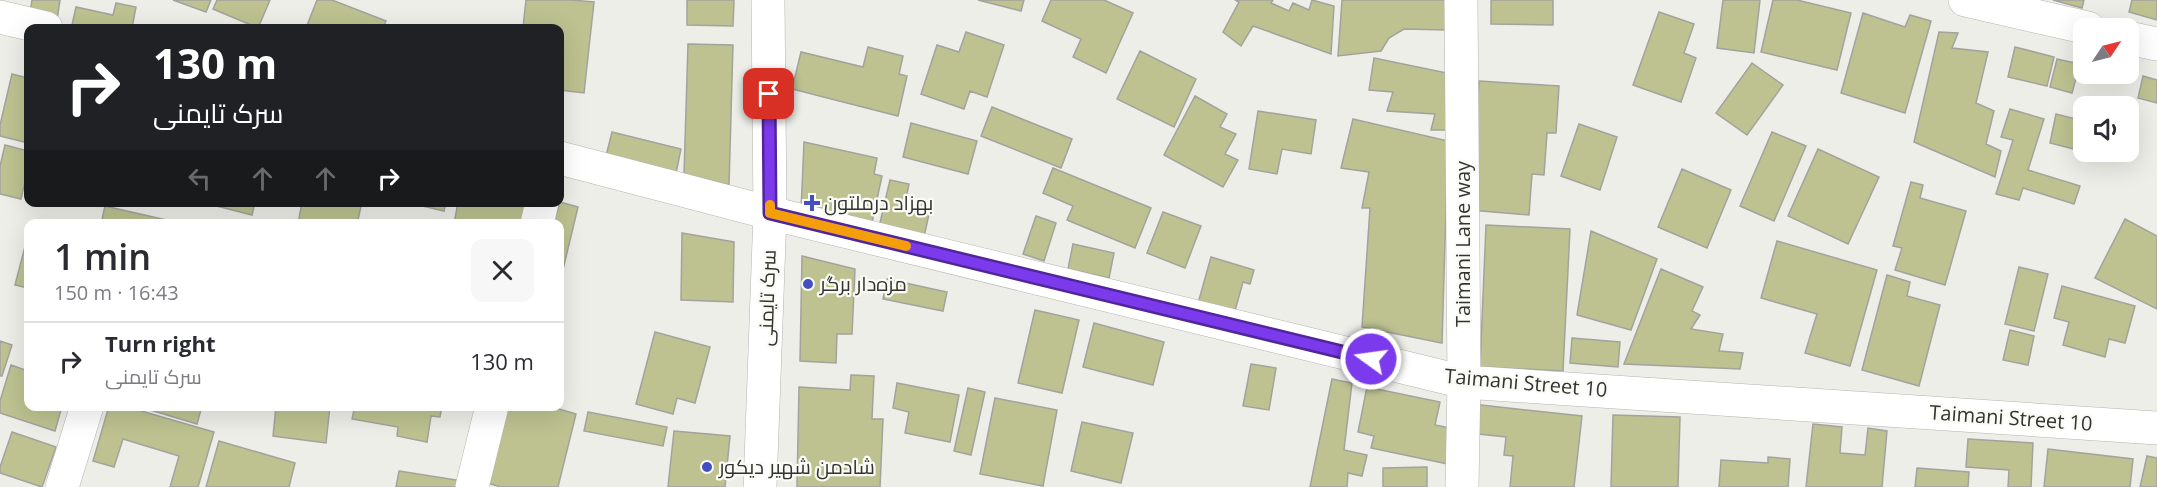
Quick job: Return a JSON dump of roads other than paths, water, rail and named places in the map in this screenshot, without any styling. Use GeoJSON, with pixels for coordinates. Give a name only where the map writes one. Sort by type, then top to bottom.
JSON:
{"type":"FeatureCollection","features":[{"type":"Feature","properties":{"kind":"street","name":"سرک تایمنی"},"geometry":{"type":"LineString","coordinates":[[760,487],[770,213],[768,0]]}},
{"type":"Feature","properties":{"kind":"street","name":"Taimani Lane way"},"geometry":{"type":"LineString","coordinates":[[1461,0],[1464,382],[1462,487]]}},
{"type":"Feature","properties":{"kind":"street"},"geometry":{"type":"LineString","coordinates":[[1965,0],[2073,25]]}},
{"type":"Feature","properties":{"kind":"street"},"geometry":{"type":"LineString","coordinates":[[0,17],[29,24]]}},
{"type":"Feature","properties":{"kind":"street"},"geometry":{"type":"LineString","coordinates":[[2139,40],[2157,44]]}},
{"type":"Feature","properties":{"kind":"street","name":"Taimani Street 10"},"geometry":{"type":"LineString","coordinates":[[564,159],[770,213],[1464,382],[2157,428]]}},
{"type":"Feature","properties":{"kind":"street"},"geometry":{"type":"LineString","coordinates":[[62,487],[85,411]]}},
{"type":"Feature","properties":{"kind":"street"},"geometry":{"type":"LineString","coordinates":[[472,487],[491,411]]}},
{"type":"Feature","properties":{"kind":"place","name":"بهزاد درملتون"},"geometry":{"type":"Point","coordinates":[812,203]}},
{"type":"Feature","properties":{"kind":"place","name":"مزه‌دار برگر"},"geometry":{"type":"Point","coordinates":[808,284]}},
{"type":"Feature","properties":{"kind":"place","name":"شادمن شهیر دیکور"},"geometry":{"type":"Point","coordinates":[707,467]}}]}
